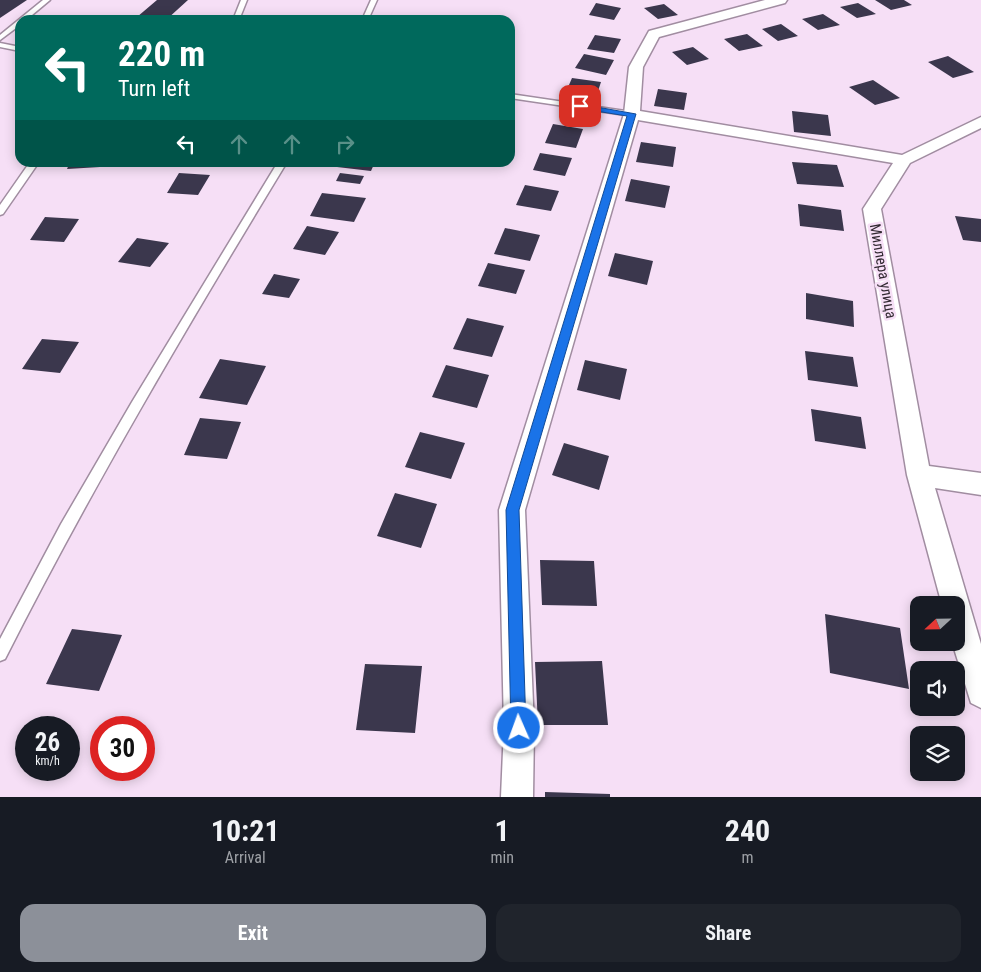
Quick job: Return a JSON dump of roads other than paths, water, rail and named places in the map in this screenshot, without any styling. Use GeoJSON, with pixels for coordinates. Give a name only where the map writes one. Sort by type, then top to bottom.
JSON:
{"type":"FeatureCollection","features":[{"type":"Feature","properties":{"kind":"street"},"geometry":{"type":"LineString","coordinates":[[517,797],[519,728],[512,510],[632,114],[636,67],[654,34],[780,0]]}},
{"type":"Feature","properties":{"kind":"street"},"geometry":{"type":"LineString","coordinates":[[632,114],[904,160],[981,122]]}},
{"type":"Feature","properties":{"kind":"street","name":"Миллера улица"},"geometry":{"type":"LineString","coordinates":[[904,160],[872,209],[919,475],[953,596]]}},
{"type":"Feature","properties":{"kind":"street"},"geometry":{"type":"LineString","coordinates":[[919,475],[981,484]]}},
{"type":"Feature","properties":{"kind":"street","name":"Миллера улица"},"geometry":{"type":"LineString","coordinates":[[965,637],[981,693]]}},
{"type":"Feature","properties":{"kind":"lane"},"geometry":{"type":"LineString","coordinates":[[28,15],[47,0]]}},
{"type":"Feature","properties":{"kind":"lane"},"geometry":{"type":"LineString","coordinates":[[238,15],[244,0]]}},
{"type":"Feature","properties":{"kind":"lane"},"geometry":{"type":"LineString","coordinates":[[369,15],[374,0]]}},
{"type":"Feature","properties":{"kind":"lane"},"geometry":{"type":"LineString","coordinates":[[0,38],[15,26]]}},
{"type":"Feature","properties":{"kind":"lane"},"geometry":{"type":"LineString","coordinates":[[0,45],[15,48]]}},
{"type":"Feature","properties":{"kind":"lane"},"geometry":{"type":"LineString","coordinates":[[515,97],[632,114]]}},
{"type":"Feature","properties":{"kind":"lane"},"geometry":{"type":"LineString","coordinates":[[0,212],[32,167]]}},
{"type":"Feature","properties":{"kind":"lane"},"geometry":{"type":"LineString","coordinates":[[0,654],[24,605],[132,413],[280,167]]}}]}
